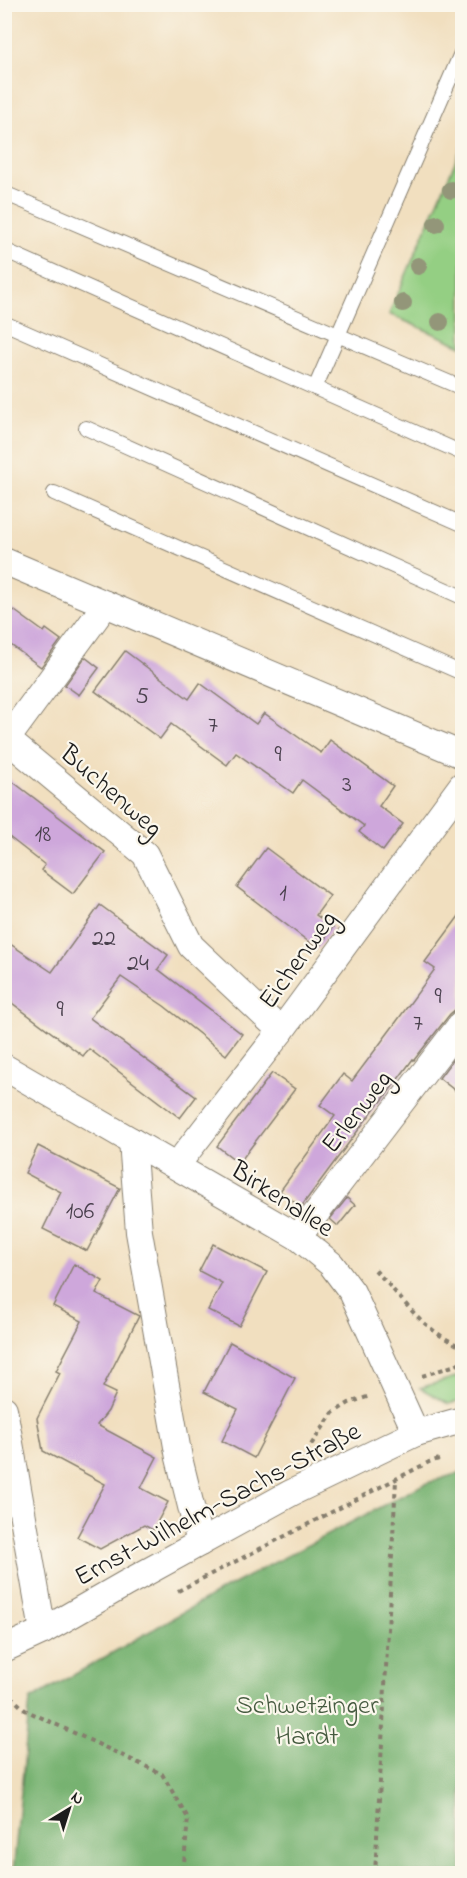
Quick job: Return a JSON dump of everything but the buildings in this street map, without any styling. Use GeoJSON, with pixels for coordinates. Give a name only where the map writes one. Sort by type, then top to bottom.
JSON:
{"type":"FeatureCollection","features":[{"type":"Feature","properties":{"kind":"street"},"geometry":{"type":"LineString","coordinates":[[4,561],[462,755]]}},
{"type":"Feature","properties":{"kind":"street","name":"Buchenweg"},"geometry":{"type":"LineString","coordinates":[[106,603],[6,738],[145,854],[191,946],[281,1031]]}},
{"type":"Feature","properties":{"kind":"street","name":"Eichenweg"},"geometry":{"type":"LineString","coordinates":[[176,1166],[281,1031],[462,785]]}},
{"type":"Feature","properties":{"kind":"street","name":"Erlenweg"},"geometry":{"type":"LineString","coordinates":[[298,1236],[462,1023]]}},
{"type":"Feature","properties":{"kind":"street","name":"Birkenallee"},"geometry":{"type":"LineString","coordinates":[[4,1067],[298,1236],[331,1264],[352,1292],[416,1433]]}},
{"type":"Feature","properties":{"kind":"street"},"geometry":{"type":"LineString","coordinates":[[132,1142],[139,1232],[179,1458],[200,1544]]}},
{"type":"Feature","properties":{"kind":"street"},"geometry":{"type":"LineString","coordinates":[[4,1409],[43,1631]]}},
{"type":"Feature","properties":{"kind":"street","name":"Ernst-Wilhelm-Sachs-Straße"},"geometry":{"type":"LineString","coordinates":[[4,1649],[43,1631],[291,1493],[416,1433],[462,1420]]}},
{"type":"Feature","properties":{"kind":"lane"},"geometry":{"type":"LineString","coordinates":[[315,388],[462,51]]}},
{"type":"Feature","properties":{"kind":"lane"},"geometry":{"type":"LineString","coordinates":[[4,193],[462,388]]}},
{"type":"Feature","properties":{"kind":"lane"},"geometry":{"type":"LineString","coordinates":[[4,250],[462,453]]}},
{"type":"Feature","properties":{"kind":"lane"},"geometry":{"type":"LineString","coordinates":[[4,323],[462,524]]}},
{"type":"Feature","properties":{"kind":"lane"},"geometry":{"type":"LineString","coordinates":[[86,428],[462,597]]}},
{"type":"Feature","properties":{"kind":"lane"},"geometry":{"type":"LineString","coordinates":[[54,493],[462,673]]}},
{"type":"Feature","properties":{"kind":"path"},"geometry":{"type":"LineString","coordinates":[[368,1264],[425,1324],[444,1339],[462,1347]]}},
{"type":"Feature","properties":{"kind":"path"},"geometry":{"type":"LineString","coordinates":[[299,1459],[320,1434],[333,1413],[349,1403],[462,1363]]}},
{"type":"Feature","properties":{"kind":"path"},"geometry":{"type":"LineString","coordinates":[[170,1595],[429,1462]]}},
{"type":"Feature","properties":{"kind":"path"},"geometry":{"type":"LineString","coordinates":[[375,1874],[396,1479]]}},
{"type":"Feature","properties":{"kind":"path"},"geometry":{"type":"LineString","coordinates":[[4,1690],[25,1710],[162,1774],[188,1818],[183,1874]]}},
{"type":"Feature","properties":{"kind":"green space"},"geometry":{"type":"Polygon","coordinates":[[[462,146],[462,346],[389,314],[462,146]]]}},
{"type":"Feature","properties":{"kind":"green space"},"geometry":{"type":"Polygon","coordinates":[[[462,1375],[462,1401],[448,1404],[420,1388],[462,1375]]]}},
{"type":"Feature","properties":{"kind":"green space","name":"Schwetzinger Hardt"},"geometry":{"type":"Polygon","coordinates":[[[462,1472],[462,1873],[13,1873],[30,1700],[220,1591],[424,1484],[462,1472]]]}}]}
